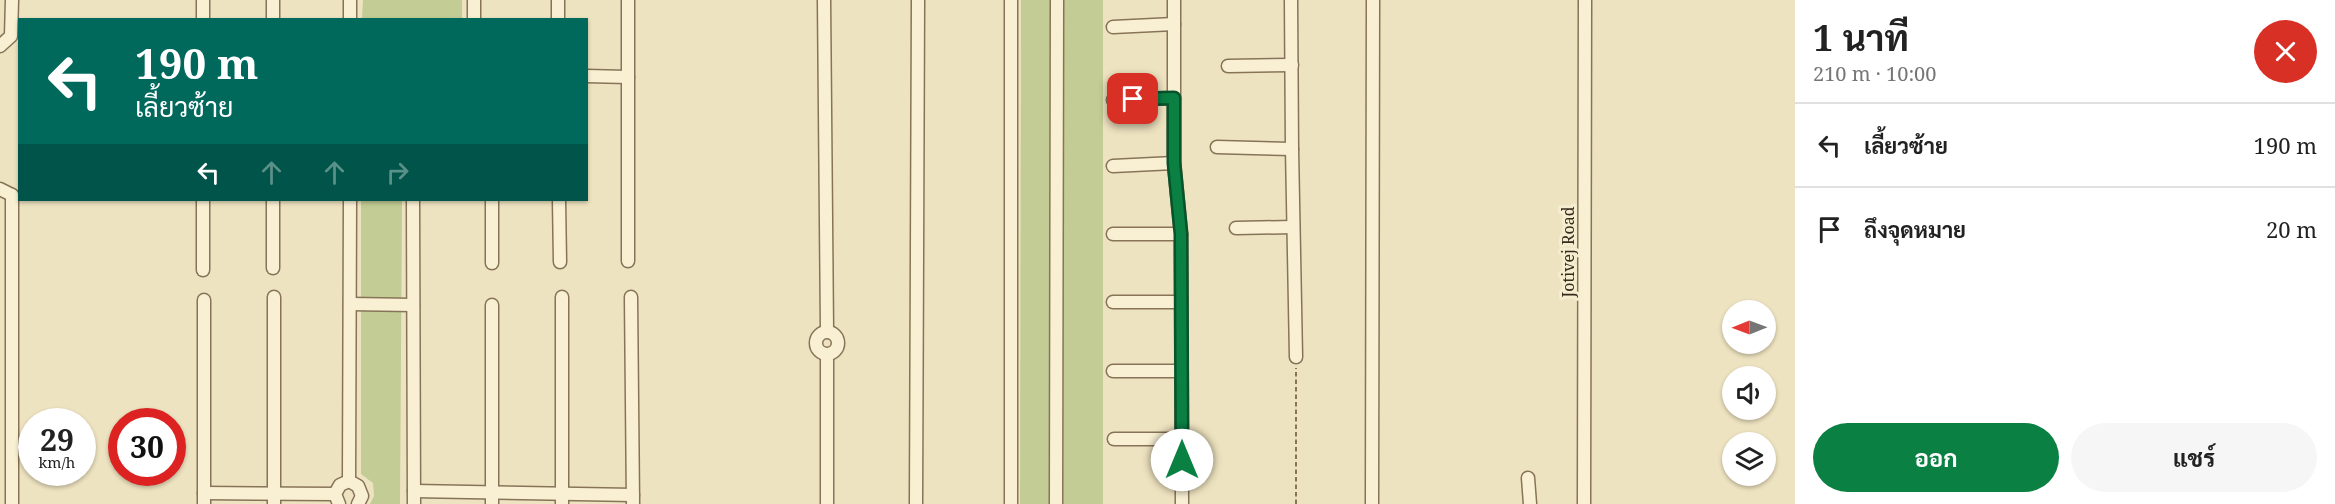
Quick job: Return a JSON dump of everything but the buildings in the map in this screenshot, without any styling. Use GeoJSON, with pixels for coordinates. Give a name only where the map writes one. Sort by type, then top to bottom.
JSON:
{"type":"FeatureCollection","features":[{"type":"Feature","properties":{"kind":"street"},"geometry":{"type":"LineString","coordinates":[[0,46],[16,39],[12,0]]}},
{"type":"Feature","properties":{"kind":"street"},"geometry":{"type":"LineString","coordinates":[[203,0],[203,18]]}},
{"type":"Feature","properties":{"kind":"street"},"geometry":{"type":"LineString","coordinates":[[273,0],[273,18]]}},
{"type":"Feature","properties":{"kind":"street"},"geometry":{"type":"LineString","coordinates":[[350,0],[350,18]]}},
{"type":"Feature","properties":{"kind":"street"},"geometry":{"type":"LineString","coordinates":[[474,0],[474,18]]}},
{"type":"Feature","properties":{"kind":"street"},"geometry":{"type":"LineString","coordinates":[[558,0],[558,18]]}},
{"type":"Feature","properties":{"kind":"street"},"geometry":{"type":"LineString","coordinates":[[628,0],[628,261]]}},
{"type":"Feature","properties":{"kind":"street"},"geometry":{"type":"LineString","coordinates":[[824,0],[827,331],[819,335],[815,343],[819,352],[827,356],[827,504]]}},
{"type":"Feature","properties":{"kind":"street"},"geometry":{"type":"LineString","coordinates":[[916,504],[918,0]]}},
{"type":"Feature","properties":{"kind":"street"},"geometry":{"type":"LineString","coordinates":[[1011,0],[1011,504]]}},
{"type":"Feature","properties":{"kind":"street"},"geometry":{"type":"LineString","coordinates":[[1056,504],[1057,0]]}},
{"type":"Feature","properties":{"kind":"street"},"geometry":{"type":"LineString","coordinates":[[1174,0],[1174,163],[1181,234],[1182,504]]}},
{"type":"Feature","properties":{"kind":"street"},"geometry":{"type":"LineString","coordinates":[[1292,0],[1296,357]]}},
{"type":"Feature","properties":{"kind":"street"},"geometry":{"type":"LineString","coordinates":[[1372,504],[1373,0]]}},
{"type":"Feature","properties":{"kind":"street","name":"Jotivej Road"},"geometry":{"type":"LineString","coordinates":[[1584,504],[1585,0]]}},
{"type":"Feature","properties":{"kind":"street"},"geometry":{"type":"LineString","coordinates":[[1113,27],[1174,24]]}},
{"type":"Feature","properties":{"kind":"street"},"geometry":{"type":"LineString","coordinates":[[1228,66],[1292,65]]}},
{"type":"Feature","properties":{"kind":"street"},"geometry":{"type":"LineString","coordinates":[[588,76],[628,77]]}},
{"type":"Feature","properties":{"kind":"street"},"geometry":{"type":"LineString","coordinates":[[1113,100],[1174,98]]}},
{"type":"Feature","properties":{"kind":"street"},"geometry":{"type":"LineString","coordinates":[[1217,147],[1292,149]]}},
{"type":"Feature","properties":{"kind":"street"},"geometry":{"type":"LineString","coordinates":[[1113,166],[1174,163]]}},
{"type":"Feature","properties":{"kind":"street"},"geometry":{"type":"LineString","coordinates":[[0,189],[16,193],[12,504]]}},
{"type":"Feature","properties":{"kind":"street"},"geometry":{"type":"LineString","coordinates":[[203,201],[203,270]]}},
{"type":"Feature","properties":{"kind":"street"},"geometry":{"type":"LineString","coordinates":[[273,201],[273,268]]}},
{"type":"Feature","properties":{"kind":"street"},"geometry":{"type":"LineString","coordinates":[[349,481],[350,201]]}},
{"type":"Feature","properties":{"kind":"street"},"geometry":{"type":"LineString","coordinates":[[413,201],[414,498],[633,499],[631,297]]}},
{"type":"Feature","properties":{"kind":"street"},"geometry":{"type":"LineString","coordinates":[[492,201],[492,263]]}},
{"type":"Feature","properties":{"kind":"street"},"geometry":{"type":"LineString","coordinates":[[559,201],[560,262]]}},
{"type":"Feature","properties":{"kind":"street"},"geometry":{"type":"LineString","coordinates":[[1236,228],[1293,227]]}},
{"type":"Feature","properties":{"kind":"street"},"geometry":{"type":"LineString","coordinates":[[1113,234],[1181,234]]}},
{"type":"Feature","properties":{"kind":"street"},"geometry":{"type":"LineString","coordinates":[[274,297],[274,499]]}},
{"type":"Feature","properties":{"kind":"street"},"geometry":{"type":"LineString","coordinates":[[562,297],[562,499]]}},
{"type":"Feature","properties":{"kind":"street"},"geometry":{"type":"LineString","coordinates":[[204,300],[204,499],[337,499],[340,485],[349,481]]}},
{"type":"Feature","properties":{"kind":"street"},"geometry":{"type":"LineString","coordinates":[[1113,302],[1181,302]]}},
{"type":"Feature","properties":{"kind":"street"},"geometry":{"type":"LineString","coordinates":[[350,304],[413,304]]}},
{"type":"Feature","properties":{"kind":"street"},"geometry":{"type":"LineString","coordinates":[[492,305],[492,498]]}},
{"type":"Feature","properties":{"kind":"street"},"geometry":{"type":"LineString","coordinates":[[1113,371],[1181,371]]}},
{"type":"Feature","properties":{"kind":"street"},"geometry":{"type":"LineString","coordinates":[[1114,439],[1181,439]]}},
{"type":"Feature","properties":{"kind":"street"},"geometry":{"type":"LineString","coordinates":[[1528,478],[1530,504]]}},
{"type":"Feature","properties":{"kind":"street"},"geometry":{"type":"LineString","coordinates":[[349,481],[358,486],[362,496],[358,504]]}},
{"type":"Feature","properties":{"kind":"path"},"geometry":{"type":"LineString","coordinates":[[1296,357],[1296,504]]}},
{"type":"Feature","properties":{"kind":"green space"},"geometry":{"type":"Polygon","coordinates":[[[363,0],[462,0],[462,18],[362,18],[363,0]]]}},
{"type":"Feature","properties":{"kind":"green space"},"geometry":{"type":"Polygon","coordinates":[[[1021,0],[1103,0],[1103,504],[1020,504],[1021,0]]]}},
{"type":"Feature","properties":{"kind":"green space"},"geometry":{"type":"Polygon","coordinates":[[[361,201],[402,201],[400,504],[370,504],[374,496],[373,483],[361,474],[361,201]]]}},
{"type":"Feature","properties":{"kind":"route"},"geometry":{"type":"LineString","coordinates":[[1133,99],[1174,98],[1174,163],[1181,234],[1182,460]]}}]}
